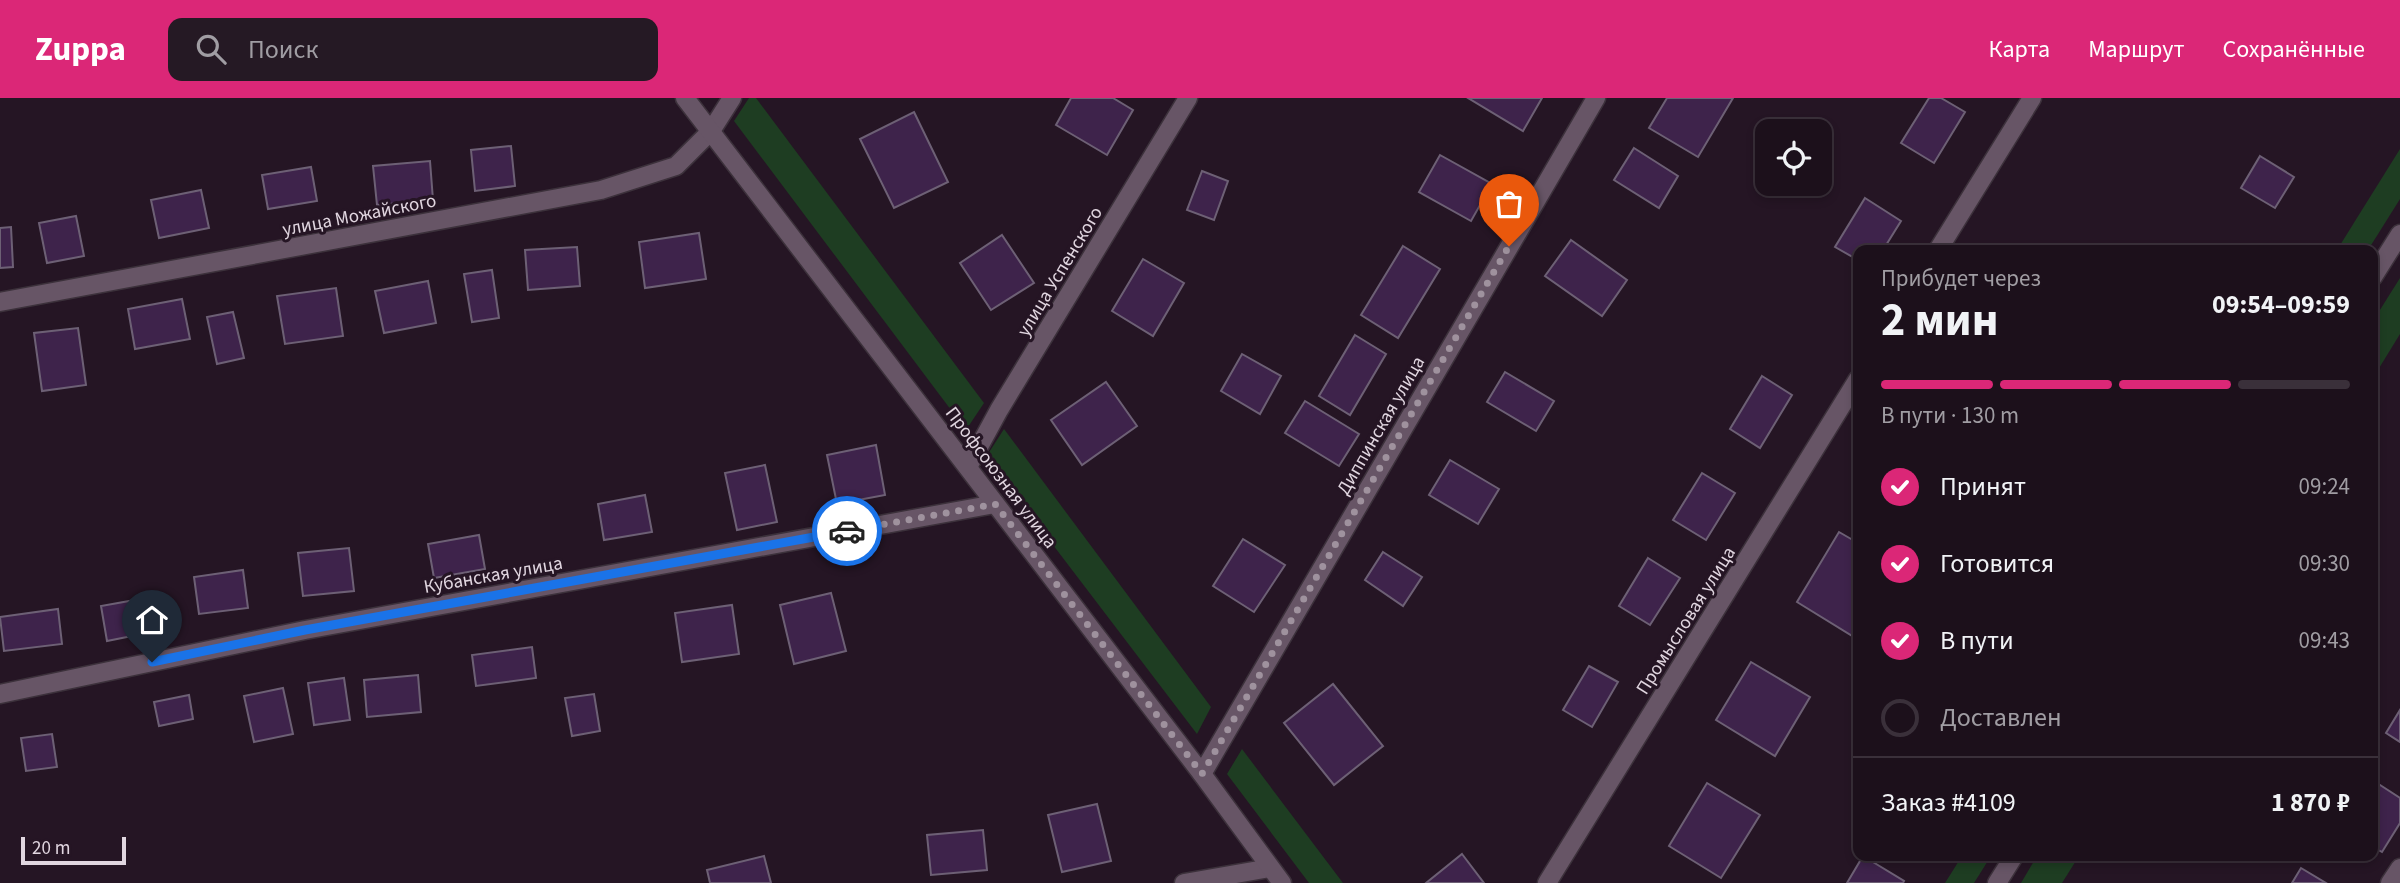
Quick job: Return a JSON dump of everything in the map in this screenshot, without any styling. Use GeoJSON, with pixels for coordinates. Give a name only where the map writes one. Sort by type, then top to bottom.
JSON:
{"type":"FeatureCollection","features":[{"type":"Feature","properties":{"kind":"street","name":"Профсоюзная улица"},"geometry":{"type":"LineString","coordinates":[[685,98],[1202,774],[1282,883]]}},
{"type":"Feature","properties":{"kind":"street","name":"улица Можайского"},"geometry":{"type":"LineString","coordinates":[[0,302],[601,190],[676,166],[710,131],[732,98]]}},
{"type":"Feature","properties":{"kind":"street","name":"улица Успенского"},"geometry":{"type":"LineString","coordinates":[[968,467],[999,410],[1188,98]]}},
{"type":"Feature","properties":{"kind":"street","name":"Диппинская улица"},"geometry":{"type":"LineString","coordinates":[[1202,774],[1596,98]]}},
{"type":"Feature","properties":{"kind":"street"},"geometry":{"type":"LineString","coordinates":[[1941,245],[2032,98]]}},
{"type":"Feature","properties":{"kind":"street"},"geometry":{"type":"LineString","coordinates":[[2378,269],[2400,234]]}},
{"type":"Feature","properties":{"kind":"street","name":"Промысловая улица"},"geometry":{"type":"LineString","coordinates":[[1547,883],[1853,387]]}},
{"type":"Feature","properties":{"kind":"street","name":"Кубанская улица"},"geometry":{"type":"LineString","coordinates":[[0,694],[305,630],[995,504]]}},
{"type":"Feature","properties":{"kind":"street"},"geometry":{"type":"LineString","coordinates":[[1997,883],[2011,861]]}},
{"type":"Feature","properties":{"kind":"street"},"geometry":{"type":"LineString","coordinates":[[1184,883],[1270,868]]}},
{"type":"Feature","properties":{"kind":"street"},"geometry":{"type":"LineString","coordinates":[[2390,883],[2400,868]]}},
{"type":"Feature","properties":{"kind":"green space"},"geometry":{"type":"Polygon","coordinates":[[[749,98],[756,98],[984,403],[966,430],[734,121],[749,98]]]}},
{"type":"Feature","properties":{"kind":"green space"},"geometry":{"type":"Polygon","coordinates":[[[2400,149],[2400,199],[2371,245],[2340,245],[2400,149]]]}},
{"type":"Feature","properties":{"kind":"green space"},"geometry":{"type":"Polygon","coordinates":[[[2400,278],[2400,334],[2378,370],[2378,313],[2400,278]]]}},
{"type":"Feature","properties":{"kind":"green space"},"geometry":{"type":"Polygon","coordinates":[[[1004,429],[1211,707],[1197,734],[986,457],[1004,429]]]}},
{"type":"Feature","properties":{"kind":"green space"},"geometry":{"type":"Polygon","coordinates":[[[1242,749],[1343,883],[1309,883],[1227,774],[1242,749]]]}},
{"type":"Feature","properties":{"kind":"green space"},"geometry":{"type":"Polygon","coordinates":[[[1959,861],[1988,861],[1974,883],[1945,883],[1959,861]]]}},
{"type":"Feature","properties":{"kind":"green space"},"geometry":{"type":"Polygon","coordinates":[[[2034,861],[2076,861],[2062,883],[2021,883],[2034,861]]]}},
{"type":"Feature","properties":{"kind":"building"},"geometry":{"type":"Polygon","coordinates":[[[1071,98],[1113,98],[1133,110],[1107,155],[1056,125],[1071,98]]]}},
{"type":"Feature","properties":{"kind":"building"},"geometry":{"type":"Polygon","coordinates":[[[1468,98],[1542,98],[1523,131],[1468,98]]]}},
{"type":"Feature","properties":{"kind":"building"},"geometry":{"type":"Polygon","coordinates":[[[1667,98],[1733,98],[1698,157],[1649,128],[1667,98]]]}},
{"type":"Feature","properties":{"kind":"building"},"geometry":{"type":"Polygon","coordinates":[[[1929,98],[1941,98],[1965,112],[1934,163],[1901,143],[1929,98]]]}},
{"type":"Feature","properties":{"kind":"building"},"geometry":{"type":"Polygon","coordinates":[[[914,112],[948,182],[894,208],[860,139],[914,112]]]}},
{"type":"Feature","properties":{"kind":"building"},"geometry":{"type":"Polygon","coordinates":[[[511,146],[515,186],[475,191],[471,150],[511,146]]]}},
{"type":"Feature","properties":{"kind":"building"},"geometry":{"type":"Polygon","coordinates":[[[1634,148],[1678,176],[1659,208],[1614,180],[1634,148]]]}},
{"type":"Feature","properties":{"kind":"building"},"geometry":{"type":"Polygon","coordinates":[[[1440,155],[1492,184],[1471,221],[1419,192],[1440,155]]]}},
{"type":"Feature","properties":{"kind":"building"},"geometry":{"type":"Polygon","coordinates":[[[2260,156],[2294,177],[2275,208],[2241,188],[2260,156]]]}},
{"type":"Feature","properties":{"kind":"building"},"geometry":{"type":"Polygon","coordinates":[[[430,161],[433,200],[377,205],[373,166],[430,161]]]}},
{"type":"Feature","properties":{"kind":"building"},"geometry":{"type":"Polygon","coordinates":[[[311,167],[317,201],[268,209],[262,175],[311,167]]]}},
{"type":"Feature","properties":{"kind":"building"},"geometry":{"type":"Polygon","coordinates":[[[1202,171],[1228,181],[1214,220],[1187,210],[1202,171]]]}},
{"type":"Feature","properties":{"kind":"building"},"geometry":{"type":"Polygon","coordinates":[[[201,190],[209,228],[159,238],[151,200],[201,190]]]}},
{"type":"Feature","properties":{"kind":"building"},"geometry":{"type":"Polygon","coordinates":[[[1865,198],[1901,221],[1886,245],[1853,245],[1853,257],[1835,247],[1865,198]]]}},
{"type":"Feature","properties":{"kind":"building"},"geometry":{"type":"Polygon","coordinates":[[[76,216],[84,256],[47,263],[39,223],[76,216]]]}},
{"type":"Feature","properties":{"kind":"building"},"geometry":{"type":"Polygon","coordinates":[[[11,227],[13,267],[0,268],[0,228],[11,227]]]}},
{"type":"Feature","properties":{"kind":"building"},"geometry":{"type":"Polygon","coordinates":[[[699,233],[706,279],[645,288],[639,242],[699,233]]]}},
{"type":"Feature","properties":{"kind":"building"},"geometry":{"type":"Polygon","coordinates":[[[1002,235],[1034,283],[991,310],[960,263],[1002,235]]]}},
{"type":"Feature","properties":{"kind":"building"},"geometry":{"type":"Polygon","coordinates":[[[1571,240],[1627,280],[1602,316],[1545,276],[1571,240]]]}},
{"type":"Feature","properties":{"kind":"building"},"geometry":{"type":"Polygon","coordinates":[[[1403,246],[1440,269],[1398,338],[1361,315],[1403,246]]]}},
{"type":"Feature","properties":{"kind":"building"},"geometry":{"type":"Polygon","coordinates":[[[577,247],[580,286],[528,290],[525,250],[577,247]]]}},
{"type":"Feature","properties":{"kind":"building"},"geometry":{"type":"Polygon","coordinates":[[[1143,259],[1184,283],[1153,336],[1112,311],[1143,259]]]}},
{"type":"Feature","properties":{"kind":"building"},"geometry":{"type":"Polygon","coordinates":[[[492,270],[499,318],[472,322],[464,274],[492,270]]]}},
{"type":"Feature","properties":{"kind":"building"},"geometry":{"type":"Polygon","coordinates":[[[428,281],[436,323],[384,333],[375,291],[428,281]]]}},
{"type":"Feature","properties":{"kind":"building"},"geometry":{"type":"Polygon","coordinates":[[[336,288],[343,336],[285,344],[277,296],[336,288]]]}},
{"type":"Feature","properties":{"kind":"building"},"geometry":{"type":"Polygon","coordinates":[[[182,299],[190,339],[135,349],[128,309],[182,299]]]}},
{"type":"Feature","properties":{"kind":"building"},"geometry":{"type":"Polygon","coordinates":[[[233,312],[244,358],[217,364],[207,317],[233,312]]]}},
{"type":"Feature","properties":{"kind":"building"},"geometry":{"type":"Polygon","coordinates":[[[78,328],[86,385],[42,391],[34,333],[78,328]]]}},
{"type":"Feature","properties":{"kind":"building"},"geometry":{"type":"Polygon","coordinates":[[[1355,335],[1386,354],[1350,415],[1319,396],[1355,335]]]}},
{"type":"Feature","properties":{"kind":"building"},"geometry":{"type":"Polygon","coordinates":[[[1242,354],[1281,376],[1260,414],[1221,391],[1242,354]]]}},
{"type":"Feature","properties":{"kind":"building"},"geometry":{"type":"Polygon","coordinates":[[[1505,372],[1554,401],[1536,431],[1487,402],[1505,372]]]}},
{"type":"Feature","properties":{"kind":"building"},"geometry":{"type":"Polygon","coordinates":[[[1762,376],[1792,395],[1760,448],[1730,429],[1762,376]]]}},
{"type":"Feature","properties":{"kind":"building"},"geometry":{"type":"Polygon","coordinates":[[[1106,382],[1137,426],[1082,465],[1051,420],[1106,382]]]}},
{"type":"Feature","properties":{"kind":"building"},"geometry":{"type":"Polygon","coordinates":[[[1305,401],[1359,434],[1339,466],[1285,433],[1305,401]]]}},
{"type":"Feature","properties":{"kind":"building"},"geometry":{"type":"Polygon","coordinates":[[[876,445],[885,495],[837,504],[827,455],[876,445]]]}},
{"type":"Feature","properties":{"kind":"building"},"geometry":{"type":"Polygon","coordinates":[[[1450,460],[1499,489],[1478,524],[1429,495],[1450,460]]]}},
{"type":"Feature","properties":{"kind":"building"},"geometry":{"type":"Polygon","coordinates":[[[765,465],[777,522],[737,530],[725,473],[765,465]]]}},
{"type":"Feature","properties":{"kind":"building"},"geometry":{"type":"Polygon","coordinates":[[[1702,473],[1735,493],[1706,540],[1673,520],[1702,473]]]}},
{"type":"Feature","properties":{"kind":"building"},"geometry":{"type":"Polygon","coordinates":[[[645,495],[652,532],[604,540],[598,504],[645,495]]]}},
{"type":"Feature","properties":{"kind":"building"},"geometry":{"type":"Polygon","coordinates":[[[1839,532],[1853,540],[1853,636],[1797,602],[1839,532]]]}},
{"type":"Feature","properties":{"kind":"building"},"geometry":{"type":"Polygon","coordinates":[[[479,535],[485,569],[434,578],[428,544],[479,535]]]}},
{"type":"Feature","properties":{"kind":"building"},"geometry":{"type":"Polygon","coordinates":[[[1243,539],[1285,565],[1254,612],[1213,586],[1243,539]]]}},
{"type":"Feature","properties":{"kind":"building"},"geometry":{"type":"Polygon","coordinates":[[[349,548],[354,591],[303,596],[298,553],[349,548]]]}},
{"type":"Feature","properties":{"kind":"building"},"geometry":{"type":"Polygon","coordinates":[[[1383,552],[1422,577],[1403,606],[1365,580],[1383,552]]]}},
{"type":"Feature","properties":{"kind":"building"},"geometry":{"type":"Polygon","coordinates":[[[1648,558],[1680,578],[1650,625],[1619,606],[1648,558]]]}},
{"type":"Feature","properties":{"kind":"building"},"geometry":{"type":"Polygon","coordinates":[[[243,570],[248,608],[199,614],[194,577],[243,570]]]}},
{"type":"Feature","properties":{"kind":"building"},"geometry":{"type":"Polygon","coordinates":[[[831,593],[846,651],[794,664],[780,605],[831,593]]]}},
{"type":"Feature","properties":{"kind":"building"},"geometry":{"type":"Polygon","coordinates":[[[135,600],[142,634],[107,641],[101,606],[135,600]]]}},
{"type":"Feature","properties":{"kind":"building"},"geometry":{"type":"Polygon","coordinates":[[[732,605],[739,654],[682,662],[675,613],[732,605]]]}},
{"type":"Feature","properties":{"kind":"building"},"geometry":{"type":"Polygon","coordinates":[[[58,609],[62,644],[4,651],[0,617],[58,609]]]}},
{"type":"Feature","properties":{"kind":"building"},"geometry":{"type":"Polygon","coordinates":[[[532,647],[536,678],[476,686],[472,655],[532,647]]]}},
{"type":"Feature","properties":{"kind":"building"},"geometry":{"type":"Polygon","coordinates":[[[1751,662],[1810,697],[1775,756],[1716,720],[1751,662]]]}},
{"type":"Feature","properties":{"kind":"building"},"geometry":{"type":"Polygon","coordinates":[[[1589,666],[1618,682],[1592,727],[1563,710],[1589,666]]]}},
{"type":"Feature","properties":{"kind":"building"},"geometry":{"type":"Polygon","coordinates":[[[418,675],[421,712],[367,717],[364,680],[418,675]]]}},
{"type":"Feature","properties":{"kind":"building"},"geometry":{"type":"Polygon","coordinates":[[[344,678],[350,720],[314,725],[308,683],[344,678]]]}},
{"type":"Feature","properties":{"kind":"building"},"geometry":{"type":"Polygon","coordinates":[[[1333,684],[1383,746],[1334,785],[1284,723],[1333,684]]]}},
{"type":"Feature","properties":{"kind":"building"},"geometry":{"type":"Polygon","coordinates":[[[283,688],[293,734],[254,742],[244,696],[283,688]]]}},
{"type":"Feature","properties":{"kind":"building"},"geometry":{"type":"Polygon","coordinates":[[[594,694],[600,731],[572,736],[565,698],[594,694]]]}},
{"type":"Feature","properties":{"kind":"building"},"geometry":{"type":"Polygon","coordinates":[[[189,695],[193,719],[159,726],[154,702],[189,695]]]}},
{"type":"Feature","properties":{"kind":"building"},"geometry":{"type":"Polygon","coordinates":[[[2400,710],[2400,742],[2386,733],[2400,710]]]}},
{"type":"Feature","properties":{"kind":"building"},"geometry":{"type":"Polygon","coordinates":[[[52,734],[57,767],[26,771],[21,738],[52,734]]]}},
{"type":"Feature","properties":{"kind":"building"},"geometry":{"type":"Polygon","coordinates":[[[1707,783],[1760,815],[1721,878],[1669,846],[1707,783]]]}},
{"type":"Feature","properties":{"kind":"building"},"geometry":{"type":"Polygon","coordinates":[[[2378,784],[2400,798],[2400,823],[2382,852],[2378,850],[2378,784]]]}},
{"type":"Feature","properties":{"kind":"building"},"geometry":{"type":"Polygon","coordinates":[[[1097,804],[1111,861],[1062,872],[1048,815],[1097,804]]]}},
{"type":"Feature","properties":{"kind":"building"},"geometry":{"type":"Polygon","coordinates":[[[983,830],[987,870],[931,875],[927,835],[983,830]]]}},
{"type":"Feature","properties":{"kind":"building"},"geometry":{"type":"Polygon","coordinates":[[[1462,854],[1484,883],[1426,883],[1462,854]]]}},
{"type":"Feature","properties":{"kind":"building"},"geometry":{"type":"Polygon","coordinates":[[[764,856],[771,883],[710,883],[707,870],[764,856]]]}},
{"type":"Feature","properties":{"kind":"building"},"geometry":{"type":"Polygon","coordinates":[[[1860,861],[1871,861],[1904,881],[1903,883],[1847,883],[1860,861]]]}},
{"type":"Feature","properties":{"kind":"building"},"geometry":{"type":"Polygon","coordinates":[[[2301,868],[2326,883],[2292,883],[2301,868]]]}},
{"type":"Feature","properties":{"kind":"way so far"},"geometry":{"type":"LineString","coordinates":[[847,531],[995,504],[1202,774],[1509,246]]}},
{"type":"Feature","properties":{"kind":"route"},"geometry":{"type":"LineString","coordinates":[[152,662],[305,630],[847,531]]}}]}
